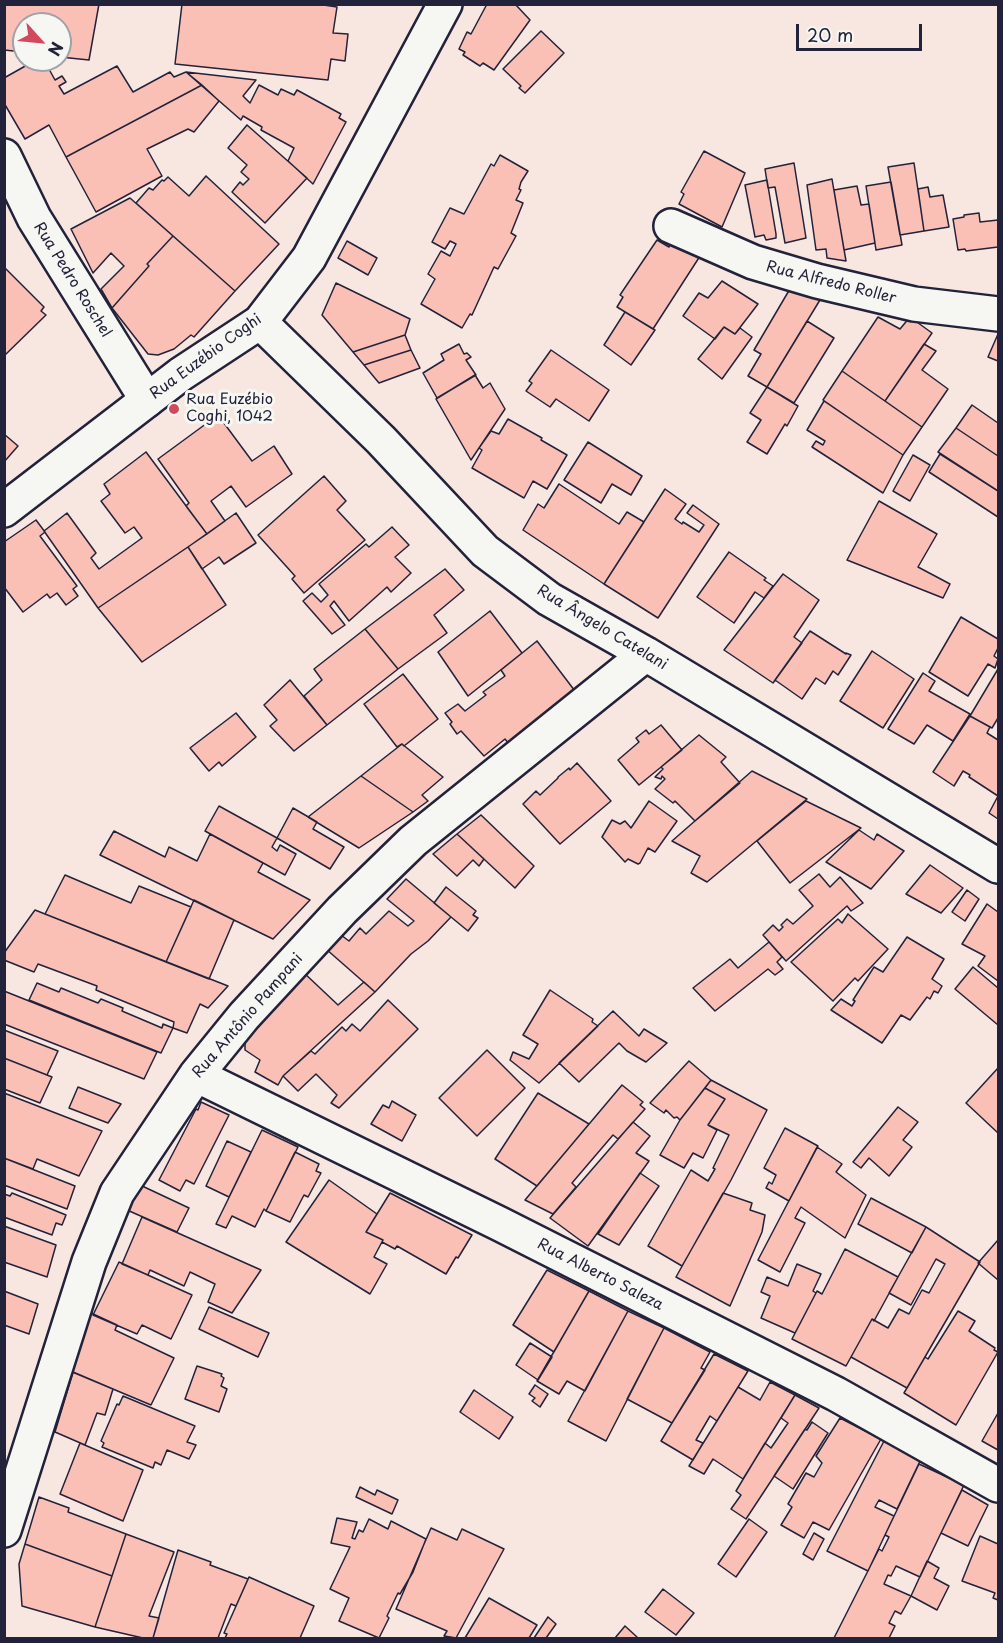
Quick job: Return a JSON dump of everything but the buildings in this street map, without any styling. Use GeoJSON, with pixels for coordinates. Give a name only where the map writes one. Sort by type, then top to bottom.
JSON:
{"type":"FeatureCollection","features":[{"type":"Feature","properties":{"kind":"street","name":"Rua Euzébio Coghi"},"geometry":{"type":"LineString","coordinates":[[4,510],[181,374],[260,322],[309,258],[445,4]]}},
{"type":"Feature","properties":{"kind":"street","name":"Rua Pedro Roschel"},"geometry":{"type":"LineString","coordinates":[[4,156],[34,218],[147,400]]}},
{"type":"Feature","properties":{"kind":"street","name":"Rua Alfredo Roller"},"geometry":{"type":"LineString","coordinates":[[671,226],[753,262],[817,281],[914,304],[999,314]]}},
{"type":"Feature","properties":{"kind":"street","name":"Rua Ângelo Catelani"},"geometry":{"type":"LineString","coordinates":[[260,322],[381,440],[485,551],[549,599],[646,654],[999,866]]}},
{"type":"Feature","properties":{"kind":"street","name":"Rua Antônio Pampani"},"geometry":{"type":"LineString","coordinates":[[4,1530],[88,1263],[117,1193],[196,1075],[244,1016],[342,910],[413,841],[646,654]]}},
{"type":"Feature","properties":{"kind":"street","name":"Rua Alberto Saleza"},"geometry":{"type":"LineString","coordinates":[[196,1075],[489,1219],[826,1389],[999,1485]]}},
{"type":"Feature","properties":{"kind":"place","name":"Rua Euzébio Coghi, 1042"},"geometry":{"type":"Point","coordinates":[174,409]}}]}
